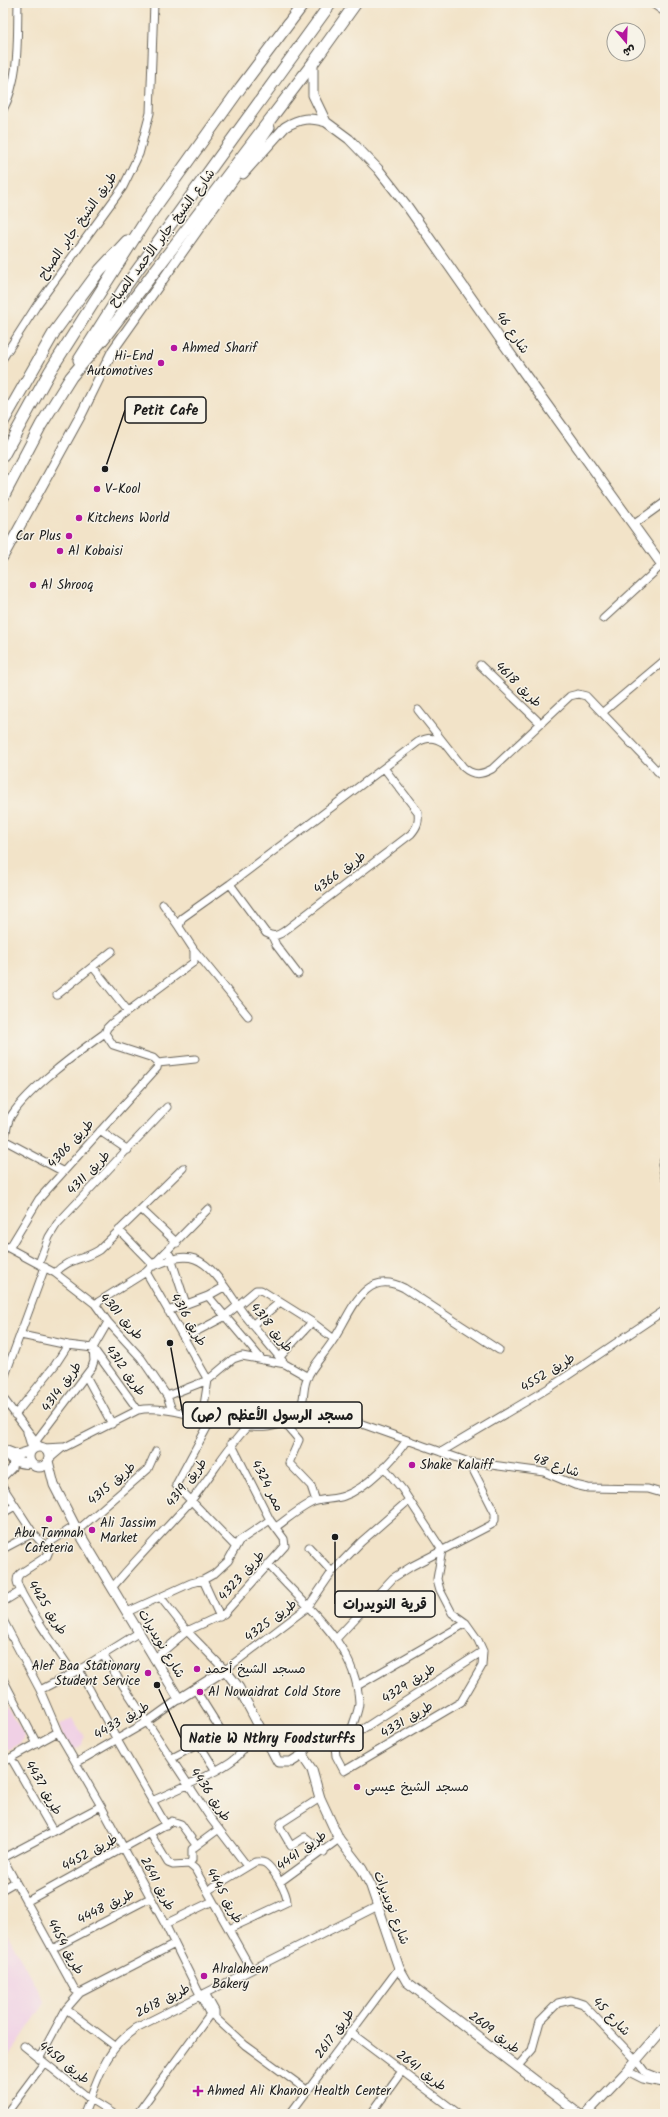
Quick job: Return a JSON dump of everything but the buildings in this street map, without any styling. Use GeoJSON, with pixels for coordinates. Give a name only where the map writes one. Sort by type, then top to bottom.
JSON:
{"type":"FeatureCollection","features":[{"type":"Feature","properties":{"kind":"main road","name":"شارع الشيخ جابر الأحمد الصباح"},"geometry":{"type":"LineString","coordinates":[[3,456],[50,371],[146,220],[241,87],[304,3]]}},
{"type":"Feature","properties":{"kind":"main road"},"geometry":{"type":"LineString","coordinates":[[71,377],[90,342],[125,287],[331,3]]}},
{"type":"Feature","properties":{"kind":"main road","name":"شارع الشيخ جابر الأحمد الصباح"},"geometry":{"type":"LineString","coordinates":[[3,497],[41,425],[71,377],[104,338],[356,3]]}},
{"type":"Feature","properties":{"kind":"main road"},"geometry":{"type":"LineString","coordinates":[[656,3],[665,10]]}},
{"type":"Feature","properties":{"kind":"main road"},"geometry":{"type":"LineString","coordinates":[[3,422],[55,331],[100,270],[146,220]]}},
{"type":"Feature","properties":{"kind":"street"},"geometry":{"type":"LineString","coordinates":[[3,110],[10,92],[17,46],[18,3]]}},
{"type":"Feature","properties":{"kind":"street","name":"طريق الشيخ جابر الصباح"},"geometry":{"type":"LineString","coordinates":[[3,358],[37,305],[123,186],[139,154],[150,113],[154,3]]}},
{"type":"Feature","properties":{"kind":"street","name":"شارع 46"},"geometry":{"type":"LineString","coordinates":[[312,63],[313,95],[326,122]]}},
{"type":"Feature","properties":{"kind":"street"},"geometry":{"type":"LineString","coordinates":[[3,557],[82,413],[113,350],[296,92],[299,80]]}},
{"type":"Feature","properties":{"kind":"street","name":"شارع 46"},"geometry":{"type":"LineString","coordinates":[[229,185],[249,167],[285,127],[302,118],[313,118],[326,122],[354,144],[378,169],[403,201],[664,567]]}},
{"type":"Feature","properties":{"kind":"street"},"geometry":{"type":"LineString","coordinates":[[633,525],[665,502]]}},
{"type":"Feature","properties":{"kind":"street"},"geometry":{"type":"LineString","coordinates":[[603,619],[664,567]]}},
{"type":"Feature","properties":{"kind":"street"},"geometry":{"type":"LineString","coordinates":[[603,712],[665,660]]}},
{"type":"Feature","properties":{"kind":"street","name":"طريق 4618"},"geometry":{"type":"LineString","coordinates":[[480,665],[540,723]]}},
{"type":"Feature","properties":{"kind":"street","name":"طريق 4618"},"geometry":{"type":"LineString","coordinates":[[418,710],[470,773],[478,774],[492,769],[570,696],[578,694],[586,696],[603,712],[665,779]]}},
{"type":"Feature","properties":{"kind":"street"},"geometry":{"type":"LineString","coordinates":[[179,927],[185,914],[230,884],[418,742],[427,737],[435,738],[444,743]]}},
{"type":"Feature","properties":{"kind":"street"},"geometry":{"type":"LineString","coordinates":[[657,771],[665,764]]}},
{"type":"Feature","properties":{"kind":"street","name":"طريق 4366"},"geometry":{"type":"LineString","coordinates":[[272,936],[283,932],[412,834],[417,828],[419,820],[418,812],[384,768]]}},
{"type":"Feature","properties":{"kind":"street"},"geometry":{"type":"LineString","coordinates":[[230,884],[266,934],[272,936],[298,974]]}},
{"type":"Feature","properties":{"kind":"street"},"geometry":{"type":"LineString","coordinates":[[163,904],[194,950],[248,1016]]}},
{"type":"Feature","properties":{"kind":"street"},"geometry":{"type":"LineString","coordinates":[[62,1171],[4,1141],[7,1124],[17,1108],[62,1065],[105,1033],[107,1028],[128,1011],[194,962],[194,950]]}},
{"type":"Feature","properties":{"kind":"street"},"geometry":{"type":"LineString","coordinates":[[57,995],[112,951]]}},
{"type":"Feature","properties":{"kind":"street"},"geometry":{"type":"LineString","coordinates":[[93,967],[128,1011]]}},
{"type":"Feature","properties":{"kind":"street"},"geometry":{"type":"LineString","coordinates":[[105,1033],[113,1045],[153,1058],[158,1063],[195,1059]]}},
{"type":"Feature","properties":{"kind":"street","name":"طريق 4306"},"geometry":{"type":"LineString","coordinates":[[6,1246],[30,1211],[62,1171],[157,1068],[158,1063]]}},
{"type":"Feature","properties":{"kind":"street","name":"طريق 4311"},"geometry":{"type":"LineString","coordinates":[[3,1381],[21,1335],[49,1237],[57,1224],[167,1107]]}},
{"type":"Feature","properties":{"kind":"street"},"geometry":{"type":"LineString","coordinates":[[100,1131],[128,1150]]}},
{"type":"Feature","properties":{"kind":"street"},"geometry":{"type":"LineString","coordinates":[[665,1157],[662,1165],[665,1178]]}},
{"type":"Feature","properties":{"kind":"street"},"geometry":{"type":"LineString","coordinates":[[55,1273],[68,1262],[93,1253],[184,1168]]}},
{"type":"Feature","properties":{"kind":"street"},"geometry":{"type":"LineString","coordinates":[[141,1209],[177,1243]]}},
{"type":"Feature","properties":{"kind":"street","name":"طريق 4318"},"geometry":{"type":"LineString","coordinates":[[95,1304],[154,1266],[208,1209]]}},
{"type":"Feature","properties":{"kind":"street"},"geometry":{"type":"LineString","coordinates":[[119,1230],[154,1266]]}},
{"type":"Feature","properties":{"kind":"street","name":"طريق 4301"},"geometry":{"type":"LineString","coordinates":[[6,1246],[55,1273],[95,1304],[108,1322],[141,1358],[167,1396],[172,1410]]}},
{"type":"Feature","properties":{"kind":"street"},"geometry":{"type":"LineString","coordinates":[[169,1250],[186,1304]]}},
{"type":"Feature","properties":{"kind":"street","name":"طريق 4318"},"geometry":{"type":"LineString","coordinates":[[154,1266],[172,1259],[187,1257],[203,1262],[224,1287],[252,1325],[285,1364]]}},
{"type":"Feature","properties":{"kind":"street","name":"طريق 4316"},"geometry":{"type":"LineString","coordinates":[[146,1272],[208,1380]]}},
{"type":"Feature","properties":{"kind":"street"},"geometry":{"type":"LineString","coordinates":[[66,1447],[36,1447],[16,1454],[3,1450],[13,1461],[22,1464],[44,1466],[66,1447],[138,1410],[157,1408],[247,1427],[274,1425],[284,1422],[292,1417],[303,1403],[308,1377],[334,1339],[356,1302],[372,1286],[382,1282],[394,1283],[499,1350]]}},
{"type":"Feature","properties":{"kind":"street"},"geometry":{"type":"LineString","coordinates":[[168,1311],[208,1296],[224,1287]]}},
{"type":"Feature","properties":{"kind":"street","name":"طريق 4318"},"geometry":{"type":"LineString","coordinates":[[184,1338],[224,1317],[256,1290],[261,1290],[279,1303]]}},
{"type":"Feature","properties":{"kind":"street"},"geometry":{"type":"LineString","coordinates":[[208,1296],[224,1317],[262,1360]]}},
{"type":"Feature","properties":{"kind":"street"},"geometry":{"type":"LineString","coordinates":[[252,1325],[279,1303],[312,1322],[334,1339]]}},
{"type":"Feature","properties":{"kind":"street","name":"طريق 4552"},"geometry":{"type":"LineString","coordinates":[[441,1452],[552,1386],[665,1310]]}},
{"type":"Feature","properties":{"kind":"street","name":"طريق 4314"},"geometry":{"type":"LineString","coordinates":[[36,1447],[92,1367],[94,1360],[93,1348],[108,1322]]}},
{"type":"Feature","properties":{"kind":"street"},"geometry":{"type":"LineString","coordinates":[[280,1357],[312,1322]]}},
{"type":"Feature","properties":{"kind":"street","name":"طريق 4312"},"geometry":{"type":"LineString","coordinates":[[21,1335],[68,1345],[93,1348],[138,1410]]}},
{"type":"Feature","properties":{"kind":"street"},"geometry":{"type":"LineString","coordinates":[[15,1415],[51,1371],[68,1345]]}},
{"type":"Feature","properties":{"kind":"street"},"geometry":{"type":"LineString","coordinates":[[167,1396],[208,1380],[233,1360],[242,1356],[285,1364],[308,1377]]}},
{"type":"Feature","properties":{"kind":"street"},"geometry":{"type":"LineString","coordinates":[[86,1376],[112,1424]]}},
{"type":"Feature","properties":{"kind":"street"},"geometry":{"type":"LineString","coordinates":[[202,1418],[208,1380]]}},
{"type":"Feature","properties":{"kind":"street"},"geometry":{"type":"LineString","coordinates":[[3,1398],[36,1447],[48,1453],[48,1461]]}},
{"type":"Feature","properties":{"kind":"street","name":"شارع 48"},"geometry":{"type":"LineString","coordinates":[[303,1403],[347,1421],[469,1462],[544,1472],[575,1486],[588,1488],[648,1489],[665,1494]]}},
{"type":"Feature","properties":{"kind":"street"},"geometry":{"type":"LineString","coordinates":[[211,1420],[176,1485],[235,1546]]}},
{"type":"Feature","properties":{"kind":"street"},"geometry":{"type":"LineString","coordinates":[[284,1422],[299,1440],[289,1463],[311,1486],[316,1501]]}},
{"type":"Feature","properties":{"kind":"street","name":"طريق 4319"},"geometry":{"type":"LineString","coordinates":[[112,1588],[147,1547],[190,1501],[232,1443],[247,1427]]}},
{"type":"Feature","properties":{"kind":"street"},"geometry":{"type":"LineString","coordinates":[[276,1527],[316,1501],[342,1497],[351,1493],[384,1467],[407,1440]]}},
{"type":"Feature","properties":{"kind":"street","name":"ممر 4324"},"geometry":{"type":"LineString","coordinates":[[232,1443],[270,1520],[284,1539]]}},
{"type":"Feature","properties":{"kind":"street"},"geometry":{"type":"LineString","coordinates":[[33,1465],[29,1457],[36,1447]]}},
{"type":"Feature","properties":{"kind":"street","name":"طريق 4315"},"geometry":{"type":"LineString","coordinates":[[44,1546],[76,1528],[148,1469],[156,1451]]}},
{"type":"Feature","properties":{"kind":"street"},"geometry":{"type":"LineString","coordinates":[[3,1477],[12,1468],[13,1461]]}},
{"type":"Feature","properties":{"kind":"street","name":"شارع نويديرات"},"geometry":{"type":"LineString","coordinates":[[48,1461],[54,1485],[76,1528],[154,1660],[179,1699],[225,1670]]}},
{"type":"Feature","properties":{"kind":"street"},"geometry":{"type":"LineString","coordinates":[[336,1639],[393,1578],[442,1550],[491,1526],[495,1520],[495,1513],[469,1462]]}},
{"type":"Feature","properties":{"kind":"street","name":"شارع نويديرات"},"geometry":{"type":"LineString","coordinates":[[33,1465],[54,1485]]}},
{"type":"Feature","properties":{"kind":"street"},"geometry":{"type":"LineString","coordinates":[[384,1467],[409,1500],[442,1550],[437,1579],[444,1600],[452,1613],[466,1622],[483,1650]]}},
{"type":"Feature","properties":{"kind":"street"},"geometry":{"type":"LineString","coordinates":[[3,1487],[33,1533],[44,1546]]}},
{"type":"Feature","properties":{"kind":"street","name":"طريق 4325"},"geometry":{"type":"LineString","coordinates":[[225,1670],[308,1607],[332,1572],[360,1542],[409,1500]]}},
{"type":"Feature","properties":{"kind":"street"},"geometry":{"type":"LineString","coordinates":[[3,1513],[15,1506]]}},
{"type":"Feature","properties":{"kind":"street"},"geometry":{"type":"LineString","coordinates":[[127,1612],[161,1598],[191,1583],[203,1580],[224,1566],[232,1556],[235,1546],[254,1530],[270,1520]]}},
{"type":"Feature","properties":{"kind":"street"},"geometry":{"type":"LineString","coordinates":[[3,1549],[33,1533]]}},
{"type":"Feature","properties":{"kind":"street","name":"طريق 4323"},"geometry":{"type":"LineString","coordinates":[[154,1660],[187,1631],[206,1621],[220,1617],[227,1611],[285,1546],[284,1539]]}},
{"type":"Feature","properties":{"kind":"street","name":"طريق 4425"},"geometry":{"type":"LineString","coordinates":[[44,1546],[48,1551],[47,1556],[17,1577],[21,1591],[76,1672],[166,1825]]}},
{"type":"Feature","properties":{"kind":"street"},"geometry":{"type":"LineString","coordinates":[[308,1547],[332,1572]]}},
{"type":"Feature","properties":{"kind":"street"},"geometry":{"type":"LineString","coordinates":[[268,1564],[330,1630],[350,1667],[359,1702],[352,1728],[346,1733]]}},
{"type":"Feature","properties":{"kind":"street"},"geometry":{"type":"LineString","coordinates":[[203,1580],[220,1617]]}},
{"type":"Feature","properties":{"kind":"street"},"geometry":{"type":"LineString","coordinates":[[3,1602],[21,1591]]}},
{"type":"Feature","properties":{"kind":"street"},"geometry":{"type":"LineString","coordinates":[[161,1598],[187,1631],[225,1670],[239,1688],[278,1762],[291,1762],[302,1755]]}},
{"type":"Feature","properties":{"kind":"street","name":"طريق 2641"},"geometry":{"type":"LineString","coordinates":[[3,1620],[40,1690],[58,1732],[101,1806],[202,1994],[215,2011],[212,2016],[245,2045],[308,2090]]}},
{"type":"Feature","properties":{"kind":"street"},"geometry":{"type":"LineString","coordinates":[[356,1686],[466,1622]]}},
{"type":"Feature","properties":{"kind":"street"},"geometry":{"type":"LineString","coordinates":[[40,1690],[76,1672],[138,1633]]}},
{"type":"Feature","properties":{"kind":"street","name":"طريق 4331"},"geometry":{"type":"LineString","coordinates":[[334,1736],[336,1756],[341,1768],[344,1771],[461,1702],[482,1666],[483,1650]]}},
{"type":"Feature","properties":{"kind":"street","name":"طريق 4329"},"geometry":{"type":"LineString","coordinates":[[302,1755],[314,1740],[326,1735],[334,1736],[346,1733],[355,1734],[483,1650]]}},
{"type":"Feature","properties":{"kind":"street","name":"طريق 4436"},"geometry":{"type":"LineString","coordinates":[[104,1655],[188,1784],[247,1866]]}},
{"type":"Feature","properties":{"kind":"street"},"geometry":{"type":"LineString","coordinates":[[3,1679],[37,1744]]}},
{"type":"Feature","properties":{"kind":"street"},"geometry":{"type":"LineString","coordinates":[[152,1801],[216,1771],[241,1754],[242,1750],[238,1743],[231,1736],[222,1732],[195,1690]]}},
{"type":"Feature","properties":{"kind":"street","name":"طريق 4433"},"geometry":{"type":"LineString","coordinates":[[76,1763],[116,1738],[148,1722],[179,1699]]}},
{"type":"Feature","properties":{"kind":"street"},"geometry":{"type":"LineString","coordinates":[[238,1743],[262,1731]]}},
{"type":"Feature","properties":{"kind":"street"},"geometry":{"type":"LineString","coordinates":[[3,1762],[58,1732]]}},
{"type":"Feature","properties":{"kind":"street"},"geometry":{"type":"LineString","coordinates":[[172,1758],[222,1732]]}},
{"type":"Feature","properties":{"kind":"street"},"geometry":{"type":"LineString","coordinates":[[199,1744],[216,1771]]}},
{"type":"Feature","properties":{"kind":"street","name":"شارع نويديرات"},"geometry":{"type":"LineString","coordinates":[[302,1755],[312,1770],[320,1798],[339,1839],[362,1868],[378,1906],[399,1968]]}},
{"type":"Feature","properties":{"kind":"street","name":"طريق 4437"},"geometry":{"type":"LineString","coordinates":[[11,1758],[53,1831]]}},
{"type":"Feature","properties":{"kind":"street"},"geometry":{"type":"LineString","coordinates":[[320,1798],[281,1823],[280,1827],[291,1846],[305,1837],[324,1852]]}},
{"type":"Feature","properties":{"kind":"street"},"geometry":{"type":"LineString","coordinates":[[3,1858],[101,1806]]}},
{"type":"Feature","properties":{"kind":"street"},"geometry":{"type":"LineString","coordinates":[[166,1825],[172,1821],[178,1822],[196,1845]]}},
{"type":"Feature","properties":{"kind":"street","name":"طريق 4452"},"geometry":{"type":"LineString","coordinates":[[26,1902],[166,1825]]}},
{"type":"Feature","properties":{"kind":"street"},"geometry":{"type":"LineString","coordinates":[[188,1864],[192,1860],[191,1850],[219,1829]]}},
{"type":"Feature","properties":{"kind":"street","name":"طريق 4445"},"geometry":{"type":"LineString","coordinates":[[150,1833],[168,1863],[174,1866],[188,1864],[195,1869],[251,1970]]}},
{"type":"Feature","properties":{"kind":"street","name":"طريق 4441"},"geometry":{"type":"LineString","coordinates":[[280,1882],[324,1852],[339,1839]]}},
{"type":"Feature","properties":{"kind":"street","name":"طريق 4454"},"geometry":{"type":"LineString","coordinates":[[3,1858],[75,1990],[80,1993],[175,1944]]}},
{"type":"Feature","properties":{"kind":"street","name":"طريق 4441"},"geometry":{"type":"LineString","coordinates":[[207,1891],[247,1866],[262,1862],[268,1865],[280,1882],[287,1896],[287,1902],[229,1929]]}},
{"type":"Feature","properties":{"kind":"street"},"geometry":{"type":"LineString","coordinates":[[3,1889],[15,1882]]}},
{"type":"Feature","properties":{"kind":"street","name":"طريق 4448"},"geometry":{"type":"LineString","coordinates":[[52,1949],[150,1898]]}},
{"type":"Feature","properties":{"kind":"street"},"geometry":{"type":"LineString","coordinates":[[165,1924],[213,1901]]}},
{"type":"Feature","properties":{"kind":"street","name":"طريق 2618"},"geometry":{"type":"LineString","coordinates":[[84,2114],[107,2058],[115,2046],[136,2028],[378,1906]]}},
{"type":"Feature","properties":{"kind":"street","name":"طريق 2617"},"geometry":{"type":"LineString","coordinates":[[290,2114],[399,1968]]}},
{"type":"Feature","properties":{"kind":"street","name":"طريق 2609"},"geometry":{"type":"LineString","coordinates":[[399,1968],[407,1982],[414,1988],[579,2114]]}},
{"type":"Feature","properties":{"kind":"street"},"geometry":{"type":"LineString","coordinates":[[6,2114],[41,2061],[66,2009],[80,1993]]}},
{"type":"Feature","properties":{"kind":"street","name":"شارع 45"},"geometry":{"type":"LineString","coordinates":[[517,2067],[532,2050],[540,2021],[558,2003],[571,2000],[583,2004],[636,2060],[644,2072],[665,2080]]}},
{"type":"Feature","properties":{"kind":"street"},"geometry":{"type":"LineString","coordinates":[[66,2009],[115,2046]]}},
{"type":"Feature","properties":{"kind":"street"},"geometry":{"type":"LineString","coordinates":[[137,2114],[212,2016]]}},
{"type":"Feature","properties":{"kind":"street"},"geometry":{"type":"LineString","coordinates":[[586,2114],[627,2071],[665,2027]]}},
{"type":"Feature","properties":{"kind":"street","name":"طريق 2641"},"geometry":{"type":"LineString","coordinates":[[350,2032],[459,2114]]}},
{"type":"Feature","properties":{"kind":"street","name":"طريق 4450"},"geometry":{"type":"LineString","coordinates":[[24,2046],[90,2099],[114,2114]]}},
{"type":"Feature","properties":{"kind":"street"},"geometry":{"type":"LineString","coordinates":[[371,2114],[402,2071]]}},
{"type":"Feature","properties":{"kind":"street"},"geometry":{"type":"LineString","coordinates":[[627,2071],[643,2079],[665,2083]]}},
{"type":"Feature","properties":{"kind":"shaded area"},"geometry":{"type":"Polygon","coordinates":[[[3,1700],[24,1735],[21,1743],[3,1753],[3,1700]]]}},
{"type":"Feature","properties":{"kind":"shaded area"},"geometry":{"type":"Polygon","coordinates":[[[72,1718],[84,1737],[82,1745],[72,1751],[59,1726],[72,1718]]]}},
{"type":"Feature","properties":{"kind":"shaded area"},"geometry":{"type":"Polygon","coordinates":[[[4,1928],[45,2003],[3,2065],[3,1929],[4,1928]]]}},
{"type":"Feature","properties":{"kind":"place","name":"Ahmed Sharif"},"geometry":{"type":"Point","coordinates":[174,348]}},
{"type":"Feature","properties":{"kind":"place","name":"Hi-End Automotives"},"geometry":{"type":"Point","coordinates":[161,363]}},
{"type":"Feature","properties":{"kind":"place","name":"Petit Cafe"},"geometry":{"type":"Point","coordinates":[105,469]}},
{"type":"Feature","properties":{"kind":"place","name":"V-Kool"},"geometry":{"type":"Point","coordinates":[97,489]}},
{"type":"Feature","properties":{"kind":"place","name":"Kitchens World"},"geometry":{"type":"Point","coordinates":[79,518]}},
{"type":"Feature","properties":{"kind":"place","name":"Car Plus"},"geometry":{"type":"Point","coordinates":[69,536]}},
{"type":"Feature","properties":{"kind":"place","name":"Al Kobaisi"},"geometry":{"type":"Point","coordinates":[60,551]}},
{"type":"Feature","properties":{"kind":"place","name":"Al Shrooq"},"geometry":{"type":"Point","coordinates":[33,585]}},
{"type":"Feature","properties":{"kind":"place","name":"مسجد الرسول الأعظم (ص)"},"geometry":{"type":"Point","coordinates":[170,1343]}},
{"type":"Feature","properties":{"kind":"place","name":"Shake Kalaiff"},"geometry":{"type":"Point","coordinates":[412,1465]}},
{"type":"Feature","properties":{"kind":"place","name":"Abu Tamnah Cafeteria"},"geometry":{"type":"Point","coordinates":[49,1519]}},
{"type":"Feature","properties":{"kind":"place","name":"Ali Jassim Market"},"geometry":{"type":"Point","coordinates":[92,1530]}},
{"type":"Feature","properties":{"kind":"place","name":"قرية النويدرات"},"geometry":{"type":"Point","coordinates":[335,1537]}},
{"type":"Feature","properties":{"kind":"place","name":"مسجد الشيخ أحمد"},"geometry":{"type":"Point","coordinates":[197,1669]}},
{"type":"Feature","properties":{"kind":"place","name":"Alef Baa Stationary Student Service"},"geometry":{"type":"Point","coordinates":[148,1673]}},
{"type":"Feature","properties":{"kind":"place","name":"Natie W Nthry Foodsturffs"},"geometry":{"type":"Point","coordinates":[157,1685]}},
{"type":"Feature","properties":{"kind":"place","name":"Al Nowaidrat Cold Store"},"geometry":{"type":"Point","coordinates":[200,1692]}},
{"type":"Feature","properties":{"kind":"place","name":"مسجد الشيخ عيسى"},"geometry":{"type":"Point","coordinates":[357,1787]}},
{"type":"Feature","properties":{"kind":"place","name":"Alralaheen Bakery"},"geometry":{"type":"Point","coordinates":[204,1976]}},
{"type":"Feature","properties":{"kind":"place","name":"Ahmed Ali Khanoo Health Center"},"geometry":{"type":"Point","coordinates":[198,2091]}}]}
